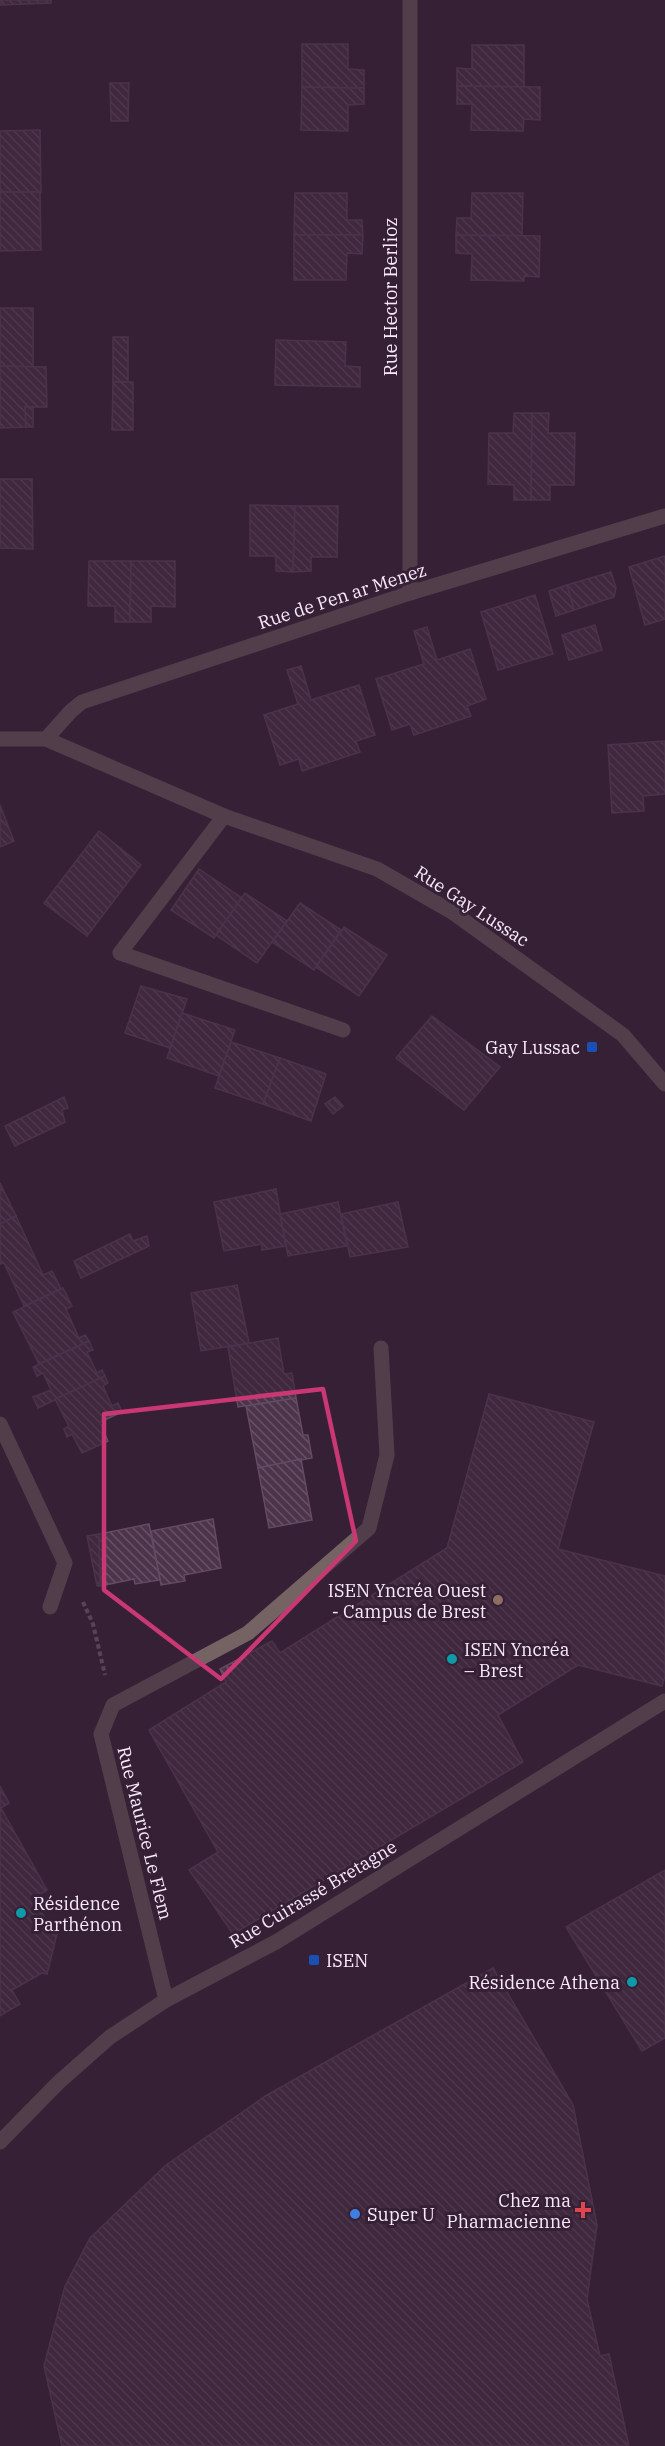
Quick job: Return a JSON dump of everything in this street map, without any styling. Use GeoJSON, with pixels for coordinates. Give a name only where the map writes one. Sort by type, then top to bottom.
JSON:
{"type":"FeatureCollection","features":[{"type":"Feature","properties":{"kind":"street","name":"Rue Hector Berlioz"},"geometry":{"type":"LineString","coordinates":[[410,0],[410,593]]}},
{"type":"Feature","properties":{"kind":"street","name":"Rue de Pen ar Menez"},"geometry":{"type":"LineString","coordinates":[[46,739],[82,702],[410,593],[665,516]]}},
{"type":"Feature","properties":{"kind":"street","name":"Rue Gay Lussac"},"geometry":{"type":"LineString","coordinates":[[0,739],[46,739],[224,816],[377,869],[452,912],[623,1035],[665,1084]]}},
{"type":"Feature","properties":{"kind":"street"},"geometry":{"type":"LineString","coordinates":[[224,816],[120,953],[343,1030]]}},
{"type":"Feature","properties":{"kind":"street"},"geometry":{"type":"LineString","coordinates":[[112,1705],[248,1633],[369,1528],[387,1455],[381,1348]]}},
{"type":"Feature","properties":{"kind":"street"},"geometry":{"type":"LineString","coordinates":[[0,1424],[65,1563],[50,1607]]}},
{"type":"Feature","properties":{"kind":"street","name":"Rue Cuirassé Bretagne"},"geometry":{"type":"LineString","coordinates":[[0,2142],[59,2082],[110,2037],[166,2000],[276,1942],[665,1701]]}},
{"type":"Feature","properties":{"kind":"street","name":"Rue Maurice Le Flem"},"geometry":{"type":"LineString","coordinates":[[112,1705],[100,1734],[166,2000]]}},
{"type":"Feature","properties":{"kind":"path"},"geometry":{"type":"LineString","coordinates":[[65,1563],[93,1624],[112,1705]]}},
{"type":"Feature","properties":{"kind":"highlighted area"},"geometry":{"type":"Polygon","coordinates":[[[323,1389],[356,1541],[221,1679],[104,1590],[104,1414],[323,1389]]]}},
{"type":"Feature","properties":{"kind":"building"},"geometry":{"type":"Polygon","coordinates":[[[0,0],[51,0],[51,3],[0,5],[0,0]]]}},
{"type":"Feature","properties":{"kind":"building"},"geometry":{"type":"Polygon","coordinates":[[[302,44],[348,44],[348,69],[364,70],[364,88],[302,87],[302,44]]]}},
{"type":"Feature","properties":{"kind":"building"},"geometry":{"type":"Polygon","coordinates":[[[472,45],[524,45],[524,87],[457,86],[457,68],[472,69],[472,45]]]}},
{"type":"Feature","properties":{"kind":"building"},"geometry":{"type":"Polygon","coordinates":[[[110,83],[129,83],[128,121],[111,121],[110,83]]]}},
{"type":"Feature","properties":{"kind":"building"},"geometry":{"type":"Polygon","coordinates":[[[457,86],[540,87],[540,120],[524,119],[523,131],[471,130],[472,104],[457,104],[457,86]]]}},
{"type":"Feature","properties":{"kind":"building"},"geometry":{"type":"Polygon","coordinates":[[[302,87],[364,88],[364,104],[348,105],[348,131],[301,130],[302,87]]]}},
{"type":"Feature","properties":{"kind":"building"},"geometry":{"type":"Polygon","coordinates":[[[40,130],[41,192],[0,192],[0,131],[40,130]]]}},
{"type":"Feature","properties":{"kind":"building"},"geometry":{"type":"Polygon","coordinates":[[[0,192],[40,192],[41,250],[0,251],[0,192]]]}},
{"type":"Feature","properties":{"kind":"building"},"geometry":{"type":"Polygon","coordinates":[[[295,193],[347,193],[347,220],[362,220],[363,235],[294,235],[295,193]]]}},
{"type":"Feature","properties":{"kind":"building"},"geometry":{"type":"Polygon","coordinates":[[[472,193],[523,193],[522,236],[456,235],[457,218],[471,218],[472,193]]]}},
{"type":"Feature","properties":{"kind":"building"},"geometry":{"type":"Polygon","coordinates":[[[294,235],[363,235],[362,254],[347,253],[346,280],[294,280],[294,235]]]}},
{"type":"Feature","properties":{"kind":"building"},"geometry":{"type":"Polygon","coordinates":[[[456,235],[540,236],[539,277],[524,276],[524,281],[471,280],[472,254],[456,253],[456,235]]]}},
{"type":"Feature","properties":{"kind":"building"},"geometry":{"type":"Polygon","coordinates":[[[0,308],[33,308],[33,367],[0,366],[0,308]]]}},
{"type":"Feature","properties":{"kind":"building"},"geometry":{"type":"Polygon","coordinates":[[[113,337],[128,337],[128,382],[113,382],[113,337]]]}},
{"type":"Feature","properties":{"kind":"building"},"geometry":{"type":"Polygon","coordinates":[[[276,340],[346,342],[345,366],[360,367],[360,387],[275,385],[276,340]]]}},
{"type":"Feature","properties":{"kind":"building"},"geometry":{"type":"Polygon","coordinates":[[[0,366],[46,367],[47,407],[25,407],[26,427],[0,428],[0,366]]]}},
{"type":"Feature","properties":{"kind":"building"},"geometry":{"type":"Polygon","coordinates":[[[113,382],[133,382],[133,430],[112,430],[113,382]]]}},
{"type":"Feature","properties":{"kind":"building"},"geometry":{"type":"Polygon","coordinates":[[[25,407],[33,407],[33,427],[26,427],[25,407]]]}},
{"type":"Feature","properties":{"kind":"building"},"geometry":{"type":"Polygon","coordinates":[[[514,413],[532,413],[531,500],[514,500],[514,485],[488,484],[489,433],[513,433],[514,413]]]}},
{"type":"Feature","properties":{"kind":"building"},"geometry":{"type":"Polygon","coordinates":[[[532,413],[549,413],[548,433],[575,433],[574,485],[550,485],[550,500],[531,500],[532,413]]]}},
{"type":"Feature","properties":{"kind":"building"},"geometry":{"type":"Polygon","coordinates":[[[0,479],[32,479],[33,549],[0,548],[0,479]]]}},
{"type":"Feature","properties":{"kind":"building"},"geometry":{"type":"Polygon","coordinates":[[[250,505],[295,506],[293,572],[276,571],[276,556],[250,556],[250,505]]]}},
{"type":"Feature","properties":{"kind":"building"},"geometry":{"type":"Polygon","coordinates":[[[295,506],[338,506],[337,557],[311,557],[311,571],[293,572],[295,506]]]}},
{"type":"Feature","properties":{"kind":"building"},"geometry":{"type":"Polygon","coordinates":[[[665,556],[665,619],[645,625],[629,567],[665,556]]]}},
{"type":"Feature","properties":{"kind":"building"},"geometry":{"type":"Polygon","coordinates":[[[89,561],[131,561],[130,622],[115,622],[115,606],[88,606],[89,561]]]}},
{"type":"Feature","properties":{"kind":"building"},"geometry":{"type":"Polygon","coordinates":[[[131,561],[175,561],[175,607],[151,606],[151,622],[130,622],[131,561]]]}},
{"type":"Feature","properties":{"kind":"building"},"geometry":{"type":"Polygon","coordinates":[[[611,572],[616,588],[614,597],[574,610],[567,585],[611,572]]]}},
{"type":"Feature","properties":{"kind":"building"},"geometry":{"type":"Polygon","coordinates":[[[567,585],[574,610],[556,616],[549,591],[567,585]]]}},
{"type":"Feature","properties":{"kind":"building"},"geometry":{"type":"Polygon","coordinates":[[[535,595],[553,654],[498,670],[481,612],[535,595]]]}},
{"type":"Feature","properties":{"kind":"building"},"geometry":{"type":"Polygon","coordinates":[[[595,625],[602,650],[569,660],[562,635],[595,625]]]}},
{"type":"Feature","properties":{"kind":"building"},"geometry":{"type":"Polygon","coordinates":[[[427,627],[437,660],[470,649],[486,699],[467,706],[471,716],[414,735],[410,724],[392,730],[376,679],[424,664],[414,631],[427,627]]]}},
{"type":"Feature","properties":{"kind":"building"},"geometry":{"type":"Polygon","coordinates":[[[301,666],[311,700],[359,685],[375,735],[356,741],[360,752],[302,771],[299,759],[280,765],[264,715],[298,704],[287,670],[301,666]]]}},
{"type":"Feature","properties":{"kind":"building"},"geometry":{"type":"Polygon","coordinates":[[[665,741],[665,794],[643,796],[644,811],[612,813],[608,745],[665,741]]]}},
{"type":"Feature","properties":{"kind":"building"},"geometry":{"type":"Polygon","coordinates":[[[0,805],[14,841],[0,847],[0,805]]]}},
{"type":"Feature","properties":{"kind":"building"},"geometry":{"type":"Polygon","coordinates":[[[99,831],[141,865],[87,936],[44,903],[99,831]]]}},
{"type":"Feature","properties":{"kind":"building"},"geometry":{"type":"Polygon","coordinates":[[[199,869],[242,898],[214,938],[171,910],[199,869]]]}},
{"type":"Feature","properties":{"kind":"building"},"geometry":{"type":"Polygon","coordinates":[[[245,893],[287,921],[257,963],[216,935],[245,893]]]}},
{"type":"Feature","properties":{"kind":"building"},"geometry":{"type":"Polygon","coordinates":[[[300,903],[341,930],[314,970],[272,942],[300,903]]]}},
{"type":"Feature","properties":{"kind":"building"},"geometry":{"type":"Polygon","coordinates":[[[344,927],[387,955],[359,996],[316,967],[344,927]]]}},
{"type":"Feature","properties":{"kind":"building"},"geometry":{"type":"Polygon","coordinates":[[[141,986],[187,999],[170,1048],[125,1033],[141,986]]]}},
{"type":"Feature","properties":{"kind":"building"},"geometry":{"type":"Polygon","coordinates":[[[182,1013],[235,1030],[219,1076],[167,1058],[182,1013]]]}},
{"type":"Feature","properties":{"kind":"building"},"geometry":{"type":"Polygon","coordinates":[[[432,1016],[500,1067],[464,1110],[396,1058],[432,1016]]]}},
{"type":"Feature","properties":{"kind":"building"},"geometry":{"type":"Polygon","coordinates":[[[231,1042],[280,1058],[263,1104],[215,1088],[231,1042]]]}},
{"type":"Feature","properties":{"kind":"building"},"geometry":{"type":"Polygon","coordinates":[[[280,1058],[326,1074],[311,1121],[263,1104],[280,1058]]]}},
{"type":"Feature","properties":{"kind":"building"},"geometry":{"type":"Polygon","coordinates":[[[64,1097],[68,1108],[62,1110],[65,1122],[15,1146],[5,1126],[64,1097]]]}},
{"type":"Feature","properties":{"kind":"building"},"geometry":{"type":"Polygon","coordinates":[[[335,1097],[343,1106],[333,1114],[325,1104],[335,1097]]]}},
{"type":"Feature","properties":{"kind":"building"},"geometry":{"type":"Polygon","coordinates":[[[0,1183],[16,1216],[0,1224],[0,1183]]]}},
{"type":"Feature","properties":{"kind":"building"},"geometry":{"type":"Polygon","coordinates":[[[276,1189],[286,1246],[262,1250],[262,1244],[224,1251],[214,1202],[276,1189]]]}},
{"type":"Feature","properties":{"kind":"building"},"geometry":{"type":"Polygon","coordinates":[[[338,1202],[347,1246],[288,1256],[280,1214],[338,1202]]]}},
{"type":"Feature","properties":{"kind":"building"},"geometry":{"type":"Polygon","coordinates":[[[398,1202],[408,1247],[350,1257],[341,1214],[398,1202]]]}},
{"type":"Feature","properties":{"kind":"building"},"geometry":{"type":"Polygon","coordinates":[[[16,1216],[43,1275],[52,1271],[61,1289],[24,1306],[4,1263],[0,1264],[0,1224],[16,1216]]]}},
{"type":"Feature","properties":{"kind":"building"},"geometry":{"type":"Polygon","coordinates":[[[130,1234],[133,1241],[147,1236],[149,1246],[81,1278],[74,1261],[130,1234]]]}},
{"type":"Feature","properties":{"kind":"building"},"geometry":{"type":"Polygon","coordinates":[[[237,1285],[249,1343],[201,1351],[191,1293],[237,1285]]]}},
{"type":"Feature","properties":{"kind":"building"},"geometry":{"type":"Polygon","coordinates":[[[63,1288],[72,1306],[66,1309],[79,1338],[85,1335],[89,1341],[39,1364],[13,1312],[63,1288]]]}},
{"type":"Feature","properties":{"kind":"building"},"geometry":{"type":"Polygon","coordinates":[[[278,1338],[284,1374],[292,1373],[296,1398],[238,1407],[228,1347],[278,1338]]]}},
{"type":"Feature","properties":{"kind":"building"},"geometry":{"type":"Polygon","coordinates":[[[89,1341],[93,1350],[87,1352],[97,1373],[102,1370],[105,1376],[38,1408],[33,1397],[51,1390],[43,1373],[37,1376],[33,1367],[89,1341]]]}},
{"type":"Feature","properties":{"kind":"building"},"geometry":{"type":"Polygon","coordinates":[[[105,1376],[108,1383],[103,1386],[112,1406],[118,1403],[122,1412],[100,1422],[108,1441],[82,1453],[72,1434],[67,1437],[64,1429],[69,1426],[55,1399],[105,1376]]]}},
{"type":"Feature","properties":{"kind":"building","name":"ISEN Yncréa Ouest - Campus de Brest"},"geometry":{"type":"Polygon","coordinates":[[[489,1394],[594,1422],[558,1549],[665,1576],[665,1676],[662,1686],[578,1665],[498,1715],[523,1762],[233,1934],[189,1870],[218,1852],[149,1730],[226,1682],[220,1669],[272,1641],[280,1653],[447,1548],[489,1394]]]}},
{"type":"Feature","properties":{"kind":"building"},"geometry":{"type":"Polygon","coordinates":[[[296,1398],[303,1435],[308,1435],[312,1458],[258,1468],[246,1406],[296,1398]]]}},
{"type":"Feature","properties":{"kind":"building"},"geometry":{"type":"Polygon","coordinates":[[[301,1459],[312,1520],[269,1528],[258,1468],[301,1459]]]}},
{"type":"Feature","properties":{"kind":"building"},"geometry":{"type":"Polygon","coordinates":[[[213,1519],[221,1568],[184,1575],[185,1581],[161,1585],[151,1531],[213,1519]]]}},
{"type":"Feature","properties":{"kind":"building"},"geometry":{"type":"Polygon","coordinates":[[[149,1524],[160,1580],[135,1584],[134,1579],[100,1586],[99,1534],[149,1524]]]}},
{"type":"Feature","properties":{"kind":"building"},"geometry":{"type":"Polygon","coordinates":[[[99,1534],[100,1586],[97,1586],[87,1536],[99,1534]]]}},
{"type":"Feature","properties":{"kind":"building","name":"Résidence Parthénon"},"geometry":{"type":"Polygon","coordinates":[[[0,1786],[9,1803],[1,1808],[47,1890],[34,1898],[51,1929],[58,1930],[47,1974],[42,1973],[12,1990],[20,2004],[0,2016],[0,1786]]]}},
{"type":"Feature","properties":{"kind":"building","name":"Résidence Athena"},"geometry":{"type":"Polygon","coordinates":[[[665,1870],[665,2038],[642,2051],[566,1927],[665,1870]]]}},
{"type":"Feature","properties":{"kind":"building","name":"Super U"},"geometry":{"type":"Polygon","coordinates":[[[493,1968],[573,2105],[597,2225],[587,2299],[600,2356],[609,2354],[629,2446],[62,2446],[44,2366],[65,2286],[90,2238],[166,2165],[267,2095],[493,1968]]]}},
{"type":"Feature","properties":{"kind":"place","name":"Gay Lussac"},"geometry":{"type":"Point","coordinates":[592,1047]}},
{"type":"Feature","properties":{"kind":"place","name":"ISEN Yncréa Ouest - Campus de Brest"},"geometry":{"type":"Point","coordinates":[498,1600]}},
{"type":"Feature","properties":{"kind":"place","name":"ISEN Yncréa – Brest"},"geometry":{"type":"Point","coordinates":[452,1659]}},
{"type":"Feature","properties":{"kind":"place","name":"Résidence Parthénon"},"geometry":{"type":"Point","coordinates":[21,1913]}},
{"type":"Feature","properties":{"kind":"place","name":"ISEN"},"geometry":{"type":"Point","coordinates":[314,1960]}},
{"type":"Feature","properties":{"kind":"place","name":"Résidence Athena"},"geometry":{"type":"Point","coordinates":[632,1982]}},
{"type":"Feature","properties":{"kind":"place","name":"Chez ma Pharmacienne"},"geometry":{"type":"Point","coordinates":[583,2210]}},
{"type":"Feature","properties":{"kind":"place","name":"Super U"},"geometry":{"type":"Point","coordinates":[355,2214]}}]}
